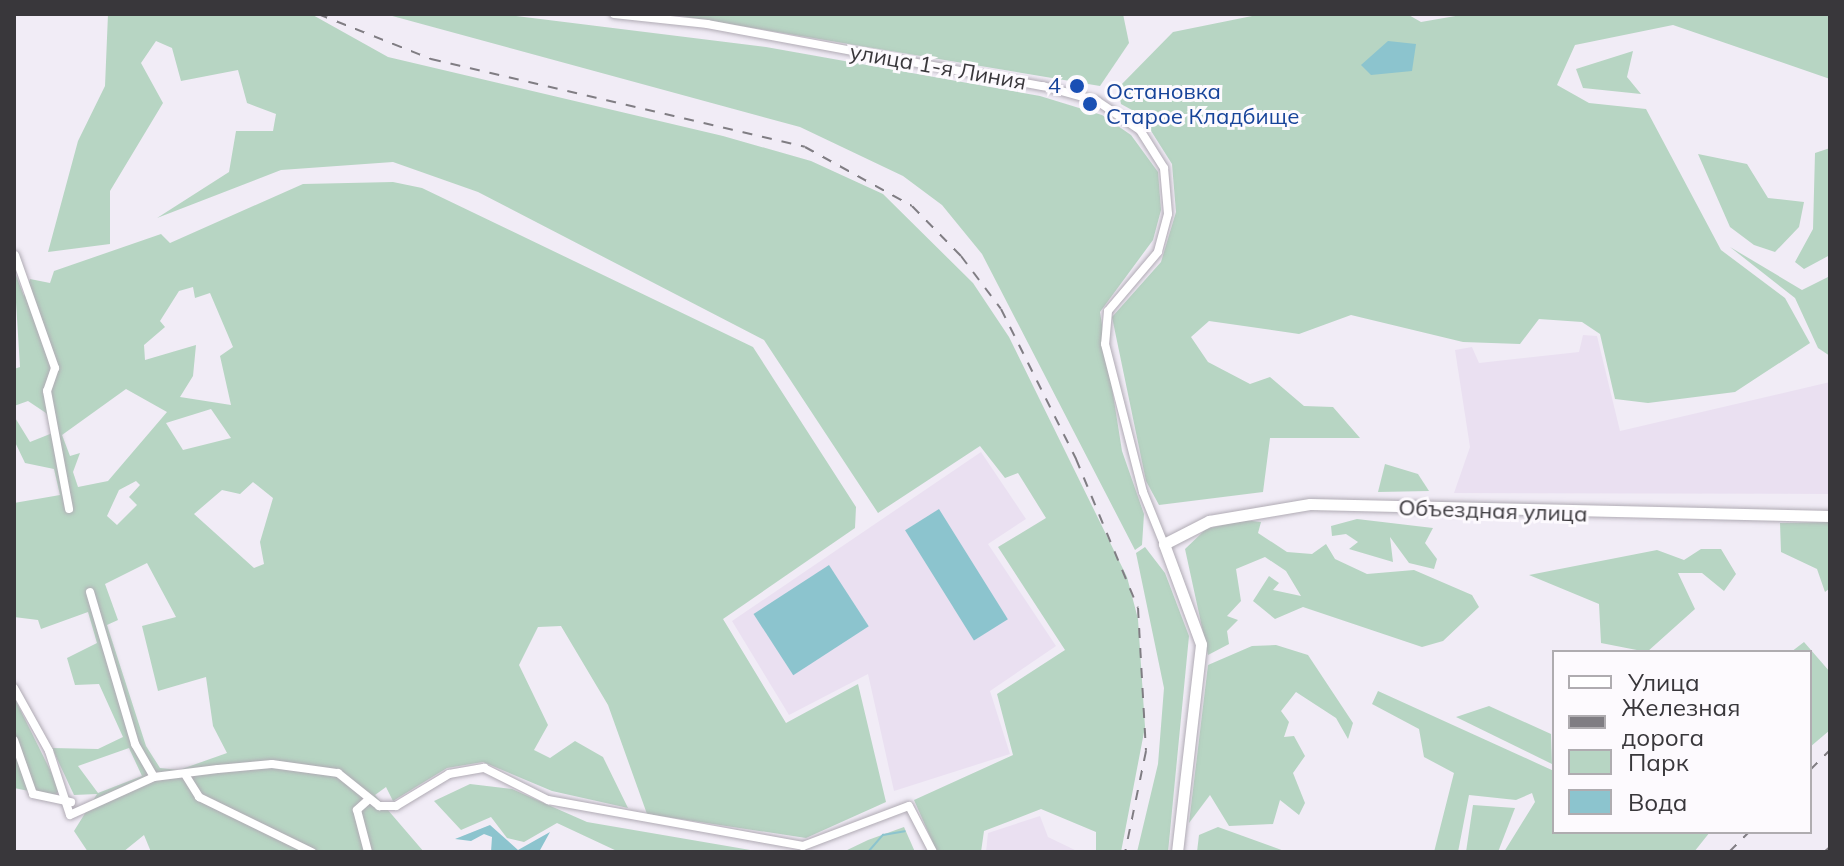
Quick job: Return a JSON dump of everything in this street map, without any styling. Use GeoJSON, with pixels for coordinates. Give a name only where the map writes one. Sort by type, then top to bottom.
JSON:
{"type":"FeatureCollection","features":[{"type":"Feature","properties":{"kind":"main road","name":"Объездная улица"},"geometry":{"type":"LineString","coordinates":[[1164,544],[1209,521],[1310,504],[1830,516]]}},
{"type":"Feature","properties":{"kind":"main road"},"geometry":{"type":"LineString","coordinates":[[1164,544],[1201,644],[1177,852]]}},
{"type":"Feature","properties":{"kind":"street","name":"улица 1-я Линия"},"geometry":{"type":"LineString","coordinates":[[614,14],[707,24],[1043,86],[1097,101],[1140,130],[1164,168],[1168,214],[1158,252],[1108,311],[1105,344],[1143,492],[1164,544]]}},
{"type":"Feature","properties":{"kind":"street"},"geometry":{"type":"LineString","coordinates":[[14,256],[55,368],[47,391],[69,509]]}},
{"type":"Feature","properties":{"kind":"street"},"geometry":{"type":"LineString","coordinates":[[90,592],[135,744],[154,777]]}},
{"type":"Feature","properties":{"kind":"street"},"geometry":{"type":"LineString","coordinates":[[14,688],[68,801],[70,815],[80,805],[154,777],[302,768],[338,773],[368,800],[396,806],[449,774],[484,768],[548,800],[803,846],[829,842],[909,806],[933,852]]}},
{"type":"Feature","properties":{"kind":"street"},"geometry":{"type":"LineString","coordinates":[[14,740],[33,794],[80,805]]}},
{"type":"Feature","properties":{"kind":"street"},"geometry":{"type":"LineString","coordinates":[[186,776],[199,797],[312,852]]}},
{"type":"Feature","properties":{"kind":"street"},"geometry":{"type":"LineString","coordinates":[[368,800],[357,810],[368,852]]}},
{"type":"Feature","properties":{"kind":"shaded area"},"geometry":{"type":"Polygon","coordinates":[[[1583,335],[1597,336],[1620,431],[1830,382],[1830,494],[1454,493],[1470,447],[1455,350],[1472,347],[1479,363],[1579,352],[1583,335]]]}},
{"type":"Feature","properties":{"kind":"shaded area"},"geometry":{"type":"Polygon","coordinates":[[[981,452],[1026,519],[988,544],[1056,646],[990,691],[1010,754],[894,791],[868,674],[789,715],[732,621],[981,452]]]}},
{"type":"Feature","properties":{"kind":"shaded area"},"geometry":{"type":"Polygon","coordinates":[[[1040,816],[1048,837],[1079,852],[986,852],[988,833],[1040,816]]]}},
{"type":"Feature","properties":{"kind":"green space"},"geometry":{"type":"Polygon","coordinates":[[[108,14],[311,14],[388,57],[723,136],[811,161],[883,194],[973,283],[1009,337],[1127,577],[1138,619],[1145,727],[1121,852],[1096,852],[1096,832],[1041,809],[984,831],[981,852],[937,852],[914,800],[1013,755],[997,694],[1065,650],[998,547],[1046,518],[1018,473],[1005,478],[980,446],[878,513],[764,340],[478,192],[393,162],[281,170],[157,218],[229,172],[236,131],[273,131],[276,114],[247,103],[238,70],[181,81],[172,48],[156,41],[141,63],[163,103],[110,191],[110,244],[48,252],[78,141],[105,86],[108,14]]]}},
{"type":"Feature","properties":{"kind":"green space"},"geometry":{"type":"Polygon","coordinates":[[[385,14],[499,14],[766,47],[1040,96],[1102,115],[1131,135],[1158,172],[1161,210],[1153,240],[1100,312],[1122,451],[1144,514],[1142,545],[1135,550],[982,254],[942,205],[903,176],[800,127],[385,14]]]}},
{"type":"Feature","properties":{"kind":"green space"},"geometry":{"type":"Polygon","coordinates":[[[669,14],[1123,14],[1129,43],[1100,86],[669,14]]]}},
{"type":"Feature","properties":{"kind":"green space"},"geometry":{"type":"Polygon","coordinates":[[[1262,14],[1407,14],[1421,22],[1467,14],[1830,14],[1830,79],[1673,25],[1575,45],[1557,85],[1589,103],[1646,109],[1721,250],[1785,298],[1810,343],[1735,392],[1648,403],[1615,399],[1600,334],[1582,322],[1539,319],[1520,344],[1463,342],[1351,315],[1299,334],[1209,321],[1191,337],[1208,362],[1250,384],[1270,377],[1304,406],[1333,407],[1360,438],[1270,438],[1263,492],[1159,505],[1146,481],[1112,317],[1161,262],[1176,212],[1172,164],[1141,115],[1121,104],[1118,88],[1173,32],[1262,14]]]}},
{"type":"Feature","properties":{"kind":"green space"},"geometry":{"type":"Polygon","coordinates":[[[1633,51],[1627,77],[1641,94],[1583,88],[1576,69],[1633,51]]]}},
{"type":"Feature","properties":{"kind":"green space"},"geometry":{"type":"Polygon","coordinates":[[[1830,148],[1830,255],[1804,269],[1795,262],[1813,229],[1815,153],[1830,148]]]}},
{"type":"Feature","properties":{"kind":"green space"},"geometry":{"type":"Polygon","coordinates":[[[1698,154],[1747,164],[1768,198],[1804,202],[1799,227],[1775,252],[1754,245],[1730,227],[1698,154]]]}},
{"type":"Feature","properties":{"kind":"green space"},"geometry":{"type":"Polygon","coordinates":[[[393,182],[422,188],[753,347],[856,507],[855,528],[723,619],[786,723],[858,684],[886,802],[806,838],[647,814],[608,705],[561,626],[538,627],[519,665],[548,725],[534,750],[550,758],[575,741],[603,757],[628,808],[552,791],[483,762],[447,768],[393,801],[386,787],[375,795],[424,852],[151,852],[144,835],[123,852],[88,852],[74,831],[97,794],[74,795],[52,748],[98,749],[123,737],[99,684],[75,685],[67,658],[97,643],[88,612],[41,629],[38,620],[14,617],[14,503],[60,495],[54,469],[25,463],[14,440],[14,416],[30,442],[55,432],[46,413],[28,401],[14,406],[14,369],[20,367],[14,270],[24,296],[30,279],[50,283],[54,271],[161,234],[170,243],[303,184],[393,182]],[[193,287],[179,291],[160,321],[165,327],[144,345],[145,360],[196,345],[193,376],[180,397],[231,405],[220,356],[233,347],[210,293],[195,298],[193,287]],[[126,389],[62,435],[70,456],[80,453],[73,472],[78,487],[108,481],[167,412],[126,389]],[[211,409],[166,423],[183,450],[231,438],[211,409]],[[136,481],[119,490],[107,516],[117,525],[137,505],[129,497],[140,485],[136,481]],[[253,482],[240,494],[222,490],[194,514],[254,568],[264,564],[260,542],[273,498],[253,482]],[[147,563],[105,584],[118,620],[107,625],[146,746],[160,768],[179,770],[227,753],[213,726],[206,677],[158,691],[142,626],[176,617],[147,563]],[[129,748],[78,766],[98,793],[142,776],[129,748]]]}},
{"type":"Feature","properties":{"kind":"green space"},"geometry":{"type":"Polygon","coordinates":[[[1730,247],[1802,290],[1830,276],[1830,356],[1818,348],[1795,298],[1730,247]]]}},
{"type":"Feature","properties":{"kind":"green space"},"geometry":{"type":"Polygon","coordinates":[[[1385,464],[1418,474],[1429,491],[1378,492],[1385,464]]]}},
{"type":"Feature","properties":{"kind":"green space"},"geometry":{"type":"Polygon","coordinates":[[[1357,519],[1433,528],[1425,543],[1437,559],[1434,569],[1409,563],[1390,537],[1393,562],[1349,549],[1358,542],[1346,534],[1332,536],[1331,526],[1357,519]]]}},
{"type":"Feature","properties":{"kind":"green space"},"geometry":{"type":"Polygon","coordinates":[[[1244,520],[1261,522],[1258,533],[1287,552],[1312,554],[1326,544],[1335,559],[1367,574],[1414,570],[1472,595],[1479,607],[1443,641],[1422,647],[1303,607],[1275,619],[1253,601],[1269,576],[1279,583],[1273,590],[1301,596],[1286,571],[1265,557],[1236,569],[1241,601],[1227,616],[1238,620],[1227,631],[1229,644],[1208,655],[1185,549],[1206,529],[1244,520]]]}},
{"type":"Feature","properties":{"kind":"green space"},"geometry":{"type":"Polygon","coordinates":[[[1830,522],[1830,588],[1825,592],[1817,569],[1781,552],[1780,523],[1830,522]]]}},
{"type":"Feature","properties":{"kind":"green space"},"geometry":{"type":"Polygon","coordinates":[[[1145,547],[1165,573],[1189,636],[1168,852],[1137,852],[1158,764],[1164,688],[1136,553],[1145,547]]]}},
{"type":"Feature","properties":{"kind":"green space"},"geometry":{"type":"Polygon","coordinates":[[[1701,549],[1721,549],[1736,574],[1724,591],[1702,573],[1678,573],[1695,609],[1649,650],[1601,643],[1599,604],[1529,575],[1657,550],[1684,560],[1701,549]]]}},
{"type":"Feature","properties":{"kind":"green space"},"geometry":{"type":"Polygon","coordinates":[[[1804,642],[1811,650],[1794,650],[1804,642]]]}},
{"type":"Feature","properties":{"kind":"green space"},"geometry":{"type":"Polygon","coordinates":[[[1276,645],[1308,655],[1353,723],[1348,739],[1336,718],[1296,692],[1281,711],[1289,722],[1284,737],[1294,736],[1305,756],[1293,773],[1305,803],[1299,815],[1280,800],[1273,824],[1229,826],[1210,795],[1189,823],[1208,665],[1252,646],[1276,645]]]}},
{"type":"Feature","properties":{"kind":"green space"},"geometry":{"type":"Polygon","coordinates":[[[1812,651],[1830,672],[1830,730],[1812,745],[1812,651]]]}},
{"type":"Feature","properties":{"kind":"green space"},"geometry":{"type":"Polygon","coordinates":[[[1378,691],[1552,770],[1552,834],[1708,834],[1694,852],[1504,852],[1535,802],[1532,793],[1516,800],[1469,795],[1458,852],[1434,852],[1454,773],[1424,757],[1419,729],[1372,704],[1378,691]]]}},
{"type":"Feature","properties":{"kind":"green space"},"geometry":{"type":"Polygon","coordinates":[[[14,697],[60,790],[54,796],[14,788],[14,697]]]}},
{"type":"Feature","properties":{"kind":"green space"},"geometry":{"type":"Polygon","coordinates":[[[1489,706],[1551,734],[1552,764],[1456,717],[1489,706]]]}},
{"type":"Feature","properties":{"kind":"green space"},"geometry":{"type":"Polygon","coordinates":[[[470,784],[512,789],[587,822],[762,852],[619,852],[557,823],[524,842],[507,838],[491,817],[461,830],[434,801],[470,784]]]}},
{"type":"Feature","properties":{"kind":"green space"},"geometry":{"type":"Polygon","coordinates":[[[1473,805],[1515,808],[1498,852],[1466,852],[1473,805]]]}},
{"type":"Feature","properties":{"kind":"green space"},"geometry":{"type":"Polygon","coordinates":[[[904,827],[915,852],[843,852],[868,840],[904,827]]]}},
{"type":"Feature","properties":{"kind":"green space"},"geometry":{"type":"Polygon","coordinates":[[[1218,827],[1287,852],[1197,852],[1199,835],[1218,827]]]}},
{"type":"Feature","properties":{"kind":"water"},"geometry":{"type":"Polygon","coordinates":[[[1388,41],[1416,44],[1412,71],[1371,75],[1361,65],[1388,41]]]}},
{"type":"Feature","properties":{"kind":"water"},"geometry":{"type":"Polygon","coordinates":[[[939,509],[1008,619],[974,640],[905,530],[939,509]]]}},
{"type":"Feature","properties":{"kind":"water"},"geometry":{"type":"Polygon","coordinates":[[[829,565],[869,626],[793,675],[754,614],[829,565]]]}},
{"type":"Feature","properties":{"kind":"water"},"geometry":{"type":"Polygon","coordinates":[[[490,825],[518,850],[550,832],[539,852],[491,852],[492,837],[484,834],[471,841],[455,839],[490,825]]]}},
{"type":"Feature","properties":{"kind":"waterway"},"geometry":{"type":"LineString","coordinates":[[868,852],[883,835],[905,831]]}},
{"type":"Feature","properties":{"kind":"railway"},"geometry":{"type":"LineString","coordinates":[[318,14],[431,59],[805,147],[912,206],[961,256],[1001,309],[1076,459],[1138,608],[1146,751],[1125,852]]}},
{"type":"Feature","properties":{"kind":"railway"},"geometry":{"type":"LineString","coordinates":[[1812,768],[1830,750]]}},
{"type":"Feature","properties":{"kind":"railway"},"geometry":{"type":"LineString","coordinates":[[1729,852],[1747,834]]}},
{"type":"Feature","properties":{"kind":"railway"},"geometry":{"type":"LineString","coordinates":[[1824,852],[1830,847]]}},
{"type":"Feature","properties":{"kind":"place","name":"4"},"geometry":{"type":"Point","coordinates":[1077,86]}},
{"type":"Feature","properties":{"kind":"place","name":"Остановка Старое Кладбище"},"geometry":{"type":"Point","coordinates":[1090,104]}}]}
